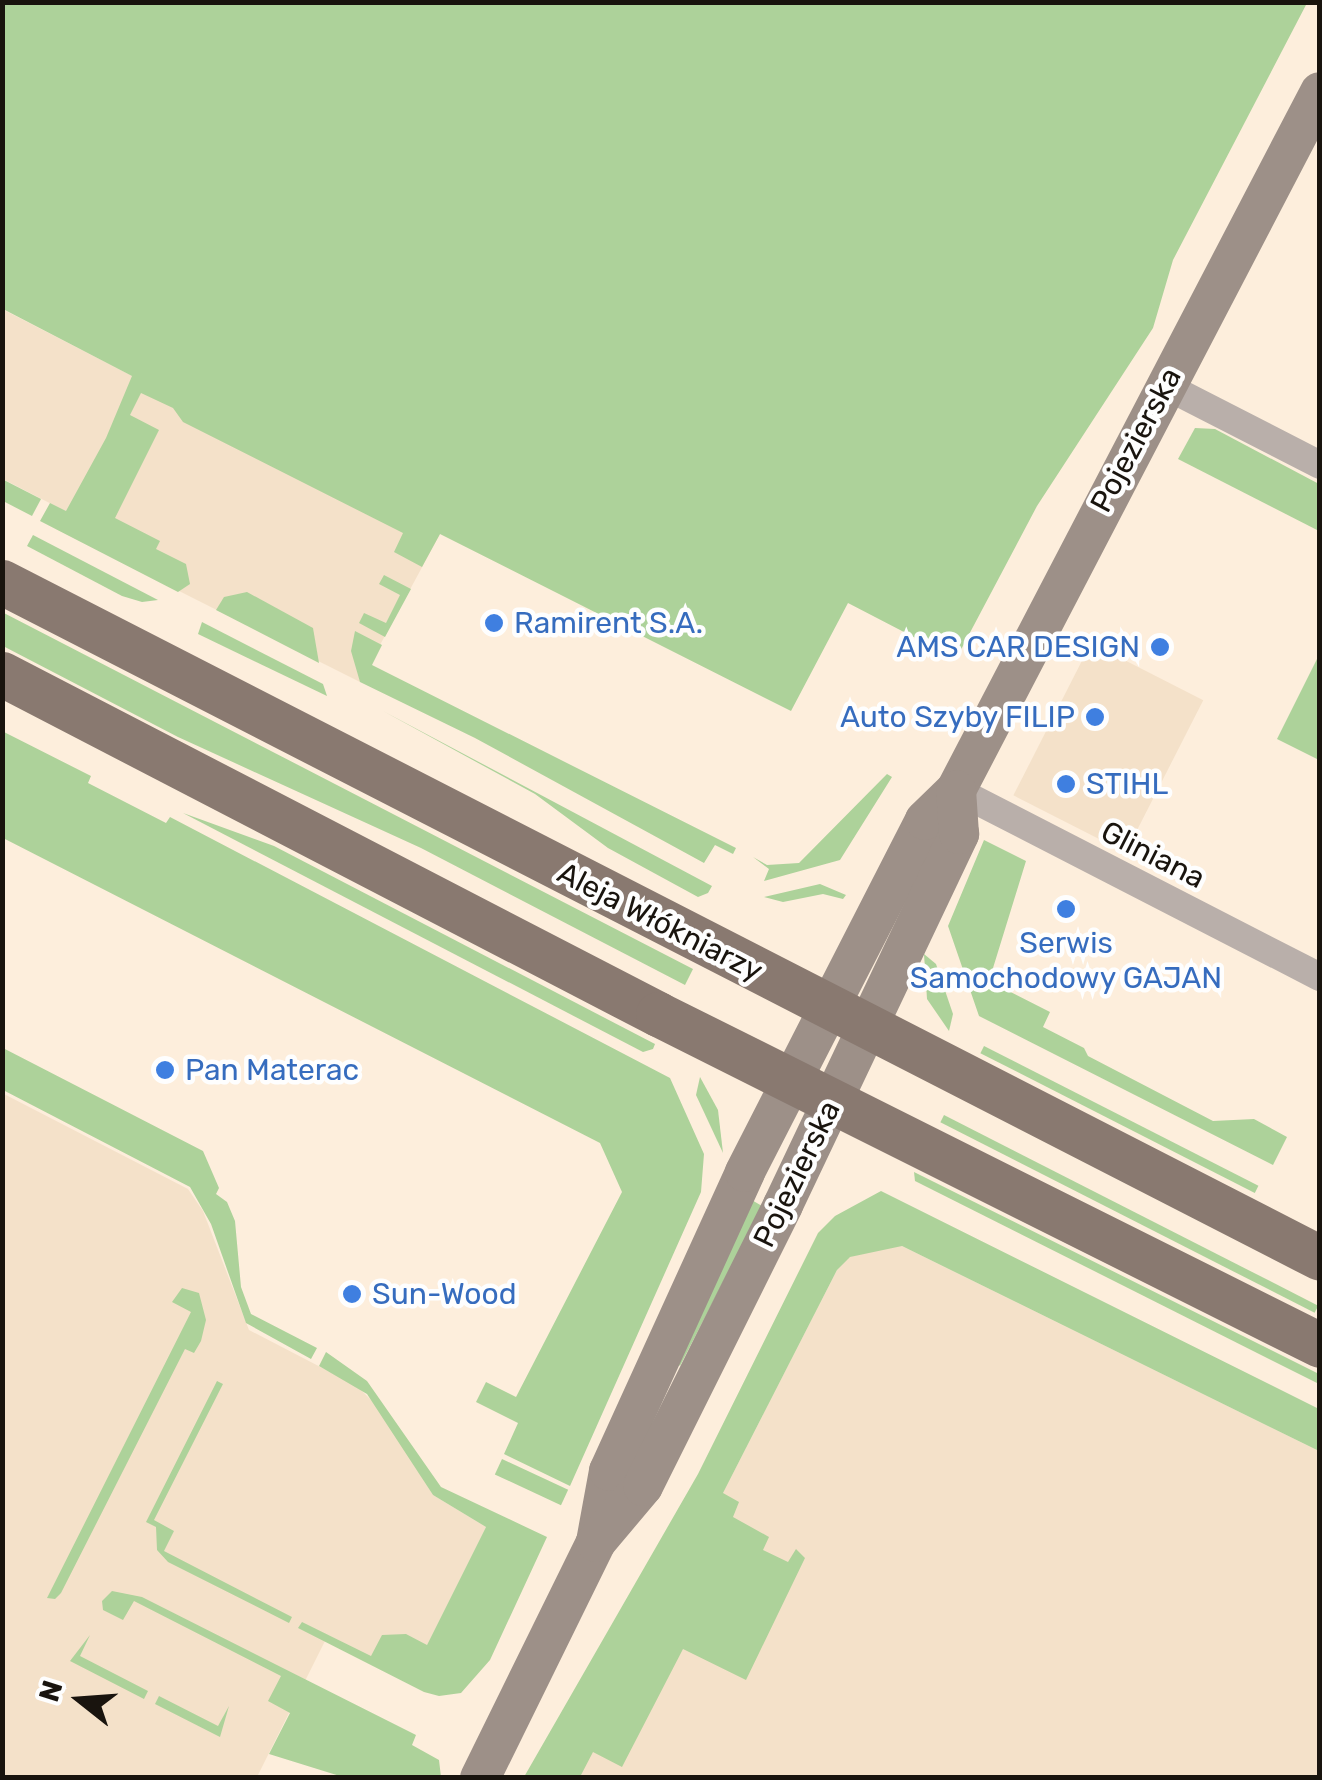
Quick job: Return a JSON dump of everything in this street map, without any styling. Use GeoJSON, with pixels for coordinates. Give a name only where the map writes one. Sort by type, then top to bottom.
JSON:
{"type":"FeatureCollection","features":[{"type":"Feature","properties":{"kind":"main road","name":"Aleja Włókniarzy"},"geometry":{"type":"LineString","coordinates":[[2,582],[1320,1258]]}},
{"type":"Feature","properties":{"kind":"main road"},"geometry":{"type":"LineString","coordinates":[[2,674],[833,1100],[1320,1344]]}},
{"type":"Feature","properties":{"kind":"street","name":"Pojezierska"},"geometry":{"type":"LineString","coordinates":[[596,1542],[609,1471],[792,1079],[848,1019],[958,834],[956,790],[1320,92]]}},
{"type":"Feature","properties":{"kind":"street"},"geometry":{"type":"LineString","coordinates":[[1164,385],[1320,466]]}},
{"type":"Feature","properties":{"kind":"street","name":"Gliniana"},"geometry":{"type":"LineString","coordinates":[[956,790],[1320,977]]}},
{"type":"Feature","properties":{"kind":"street","name":"Pojezierska"},"geometry":{"type":"LineString","coordinates":[[480,1778],[596,1542],[644,1486],[833,1100],[848,1019]]}},
{"type":"Feature","properties":{"kind":"shaded area"},"geometry":{"type":"Polygon","coordinates":[[[2,309],[440,534],[360,682],[56,529],[65,511],[3,479],[2,309]]]}},
{"type":"Feature","properties":{"kind":"shaded area"},"geometry":{"type":"Polygon","coordinates":[[[1091,643],[1203,700],[1126,853],[1013,795],[1091,643]]]}},
{"type":"Feature","properties":{"kind":"shaded area"},"geometry":{"type":"Polygon","coordinates":[[[2,1093],[188,1189],[203,1211],[249,1330],[357,1386],[378,1407],[433,1495],[486,1527],[427,1645],[371,1657],[328,1635],[257,1777],[3,1777],[2,1093]]]}},
{"type":"Feature","properties":{"kind":"shaded area"},"geometry":{"type":"Polygon","coordinates":[[[902,1246],[1319,1451],[1319,1777],[577,1778],[837,1270],[849,1257],[902,1246]]]}},
{"type":"Feature","properties":{"kind":"green space"},"geometry":{"type":"Polygon","coordinates":[[[2,3],[1307,3],[1173,260],[1153,328],[1037,506],[956,659],[848,603],[791,711],[440,534],[422,567],[394,552],[403,533],[183,422],[173,408],[141,393],[130,415],[159,430],[115,518],[160,541],[156,549],[186,564],[190,584],[178,592],[40,521],[50,503],[66,511],[106,438],[132,376],[3,309],[2,3]]]}},
{"type":"Feature","properties":{"kind":"green space"},"geometry":{"type":"Polygon","coordinates":[[[1195,428],[1215,429],[1319,484],[1319,531],[1178,459],[1195,428]]]}},
{"type":"Feature","properties":{"kind":"green space"},"geometry":{"type":"Polygon","coordinates":[[[2,479],[41,499],[32,516],[3,501],[2,479]]]}},
{"type":"Feature","properties":{"kind":"green space"},"geometry":{"type":"Polygon","coordinates":[[[33,535],[158,600],[142,602],[122,596],[27,546],[33,535]]]}},
{"type":"Feature","properties":{"kind":"green space"},"geometry":{"type":"Polygon","coordinates":[[[384,575],[411,589],[385,637],[359,623],[364,613],[386,623],[400,595],[379,584],[384,575]]]}},
{"type":"Feature","properties":{"kind":"green space"},"geometry":{"type":"Polygon","coordinates":[[[247,592],[313,628],[319,663],[216,610],[224,597],[247,592]]]}},
{"type":"Feature","properties":{"kind":"green space"},"geometry":{"type":"Polygon","coordinates":[[[2,612],[693,969],[685,985],[421,848],[178,737],[3,646],[2,612]]]}},
{"type":"Feature","properties":{"kind":"green space"},"geometry":{"type":"Polygon","coordinates":[[[202,622],[323,684],[327,696],[198,634],[202,622]]]}},
{"type":"Feature","properties":{"kind":"green space"},"geometry":{"type":"Polygon","coordinates":[[[355,631],[382,645],[372,665],[736,848],[733,854],[715,845],[704,863],[475,738],[360,682],[351,651],[355,631]]]}},
{"type":"Feature","properties":{"kind":"green space"},"geometry":{"type":"Polygon","coordinates":[[[1319,655],[1319,760],[1277,739],[1319,655]]]}},
{"type":"Feature","properties":{"kind":"green space"},"geometry":{"type":"Polygon","coordinates":[[[383,711],[712,886],[708,893],[698,897],[608,848],[535,794],[383,711]]]}},
{"type":"Feature","properties":{"kind":"green space"},"geometry":{"type":"Polygon","coordinates":[[[2,731],[91,776],[88,783],[166,823],[170,817],[670,1078],[704,1154],[701,1192],[570,1486],[504,1454],[518,1423],[476,1402],[486,1382],[516,1397],[622,1192],[600,1143],[3,838],[2,731]]]}},
{"type":"Feature","properties":{"kind":"green space"},"geometry":{"type":"Polygon","coordinates":[[[887,774],[892,777],[840,860],[764,881],[769,869],[753,857],[767,865],[799,863],[887,774]]]}},
{"type":"Feature","properties":{"kind":"green space"},"geometry":{"type":"Polygon","coordinates":[[[183,813],[274,846],[655,1044],[653,1049],[643,1052],[183,813]]]}},
{"type":"Feature","properties":{"kind":"green space"},"geometry":{"type":"Polygon","coordinates":[[[984,840],[1026,861],[989,981],[1050,1012],[1043,1027],[1084,1048],[1088,1056],[1213,1121],[1254,1119],[1287,1137],[1273,1165],[979,1016],[948,926],[984,840]]]}},
{"type":"Feature","properties":{"kind":"green space"},"geometry":{"type":"Polygon","coordinates":[[[820,884],[846,895],[843,899],[823,894],[783,902],[764,897],[820,884]]]}},
{"type":"Feature","properties":{"kind":"green space"},"geometry":{"type":"Polygon","coordinates":[[[924,954],[936,964],[953,1014],[949,1031],[927,999],[924,954]]]}},
{"type":"Feature","properties":{"kind":"green space"},"geometry":{"type":"Polygon","coordinates":[[[984,1046],[1258,1186],[1255,1193],[980,1053],[984,1046]]]}},
{"type":"Feature","properties":{"kind":"green space"},"geometry":{"type":"Polygon","coordinates":[[[3,1048],[203,1151],[219,1188],[216,1194],[227,1202],[235,1221],[241,1287],[251,1314],[317,1348],[311,1359],[246,1323],[211,1224],[190,1187],[3,1090],[3,1048]]]}},
{"type":"Feature","properties":{"kind":"green space"},"geometry":{"type":"Polygon","coordinates":[[[700,1077],[718,1110],[723,1153],[696,1095],[700,1077]]]}},
{"type":"Feature","properties":{"kind":"green space"},"geometry":{"type":"Polygon","coordinates":[[[944,1115],[1318,1306],[1315,1313],[940,1122],[944,1115]]]}},
{"type":"Feature","properties":{"kind":"green space"},"geometry":{"type":"Polygon","coordinates":[[[914,1172],[1319,1374],[1319,1384],[915,1181],[914,1172]]]}},
{"type":"Feature","properties":{"kind":"green space"},"geometry":{"type":"Polygon","coordinates":[[[881,1191],[1319,1409],[1319,1451],[902,1246],[850,1257],[837,1270],[723,1493],[739,1502],[733,1517],[769,1537],[763,1550],[788,1562],[796,1549],[805,1558],[746,1680],[683,1649],[622,1767],[593,1752],[580,1777],[524,1777],[698,1474],[818,1233],[835,1216],[881,1191]]]}},
{"type":"Feature","properties":{"kind":"green space"},"geometry":{"type":"Polygon","coordinates":[[[750,1199],[762,1206],[680,1366],[678,1364],[750,1199]]]}},
{"type":"Feature","properties":{"kind":"green space"},"geometry":{"type":"Polygon","coordinates":[[[182,1288],[199,1293],[206,1320],[201,1341],[194,1353],[185,1349],[61,1593],[55,1599],[47,1598],[191,1312],[172,1302],[182,1288]]]}},
{"type":"Feature","properties":{"kind":"green space"},"geometry":{"type":"Polygon","coordinates":[[[326,1352],[367,1381],[441,1487],[547,1537],[490,1660],[461,1693],[439,1696],[424,1692],[298,1628],[302,1622],[371,1656],[382,1635],[406,1634],[427,1645],[486,1527],[433,1495],[367,1394],[319,1366],[326,1352]]]}},
{"type":"Feature","properties":{"kind":"green space"},"geometry":{"type":"Polygon","coordinates":[[[217,1381],[223,1384],[154,1520],[174,1531],[164,1551],[292,1617],[289,1623],[168,1562],[157,1550],[156,1527],[146,1522],[217,1381]]]}},
{"type":"Feature","properties":{"kind":"green space"},"geometry":{"type":"Polygon","coordinates":[[[502,1459],[568,1490],[561,1505],[495,1474],[502,1459]]]}},
{"type":"Feature","properties":{"kind":"green space"},"geometry":{"type":"Polygon","coordinates":[[[112,1591],[142,1597],[416,1735],[412,1745],[439,1760],[441,1777],[343,1777],[269,1754],[290,1713],[268,1701],[281,1676],[134,1601],[123,1620],[103,1610],[102,1601],[112,1591]]]}},
{"type":"Feature","properties":{"kind":"green space"},"geometry":{"type":"Polygon","coordinates":[[[90,1635],[80,1656],[148,1691],[144,1699],[70,1661],[90,1635]]]}},
{"type":"Feature","properties":{"kind":"green space"},"geometry":{"type":"Polygon","coordinates":[[[159,1696],[218,1726],[229,1706],[220,1737],[155,1704],[159,1696]]]}},
{"type":"Feature","properties":{"kind":"place","name":"Ramirent S.A."},"geometry":{"type":"Point","coordinates":[494,623]}},
{"type":"Feature","properties":{"kind":"place","name":"AMS CAR DESIGN"},"geometry":{"type":"Point","coordinates":[1160,647]}},
{"type":"Feature","properties":{"kind":"place","name":"Auto Szyby FILIP"},"geometry":{"type":"Point","coordinates":[1095,717]}},
{"type":"Feature","properties":{"kind":"place","name":"STIHL"},"geometry":{"type":"Point","coordinates":[1066,784]}},
{"type":"Feature","properties":{"kind":"place","name":"Serwis Samochodowy GAJAN"},"geometry":{"type":"Point","coordinates":[1066,909]}},
{"type":"Feature","properties":{"kind":"place","name":"Pan Materac"},"geometry":{"type":"Point","coordinates":[165,1070]}},
{"type":"Feature","properties":{"kind":"place","name":"Sun-Wood"},"geometry":{"type":"Point","coordinates":[352,1294]}}]}
